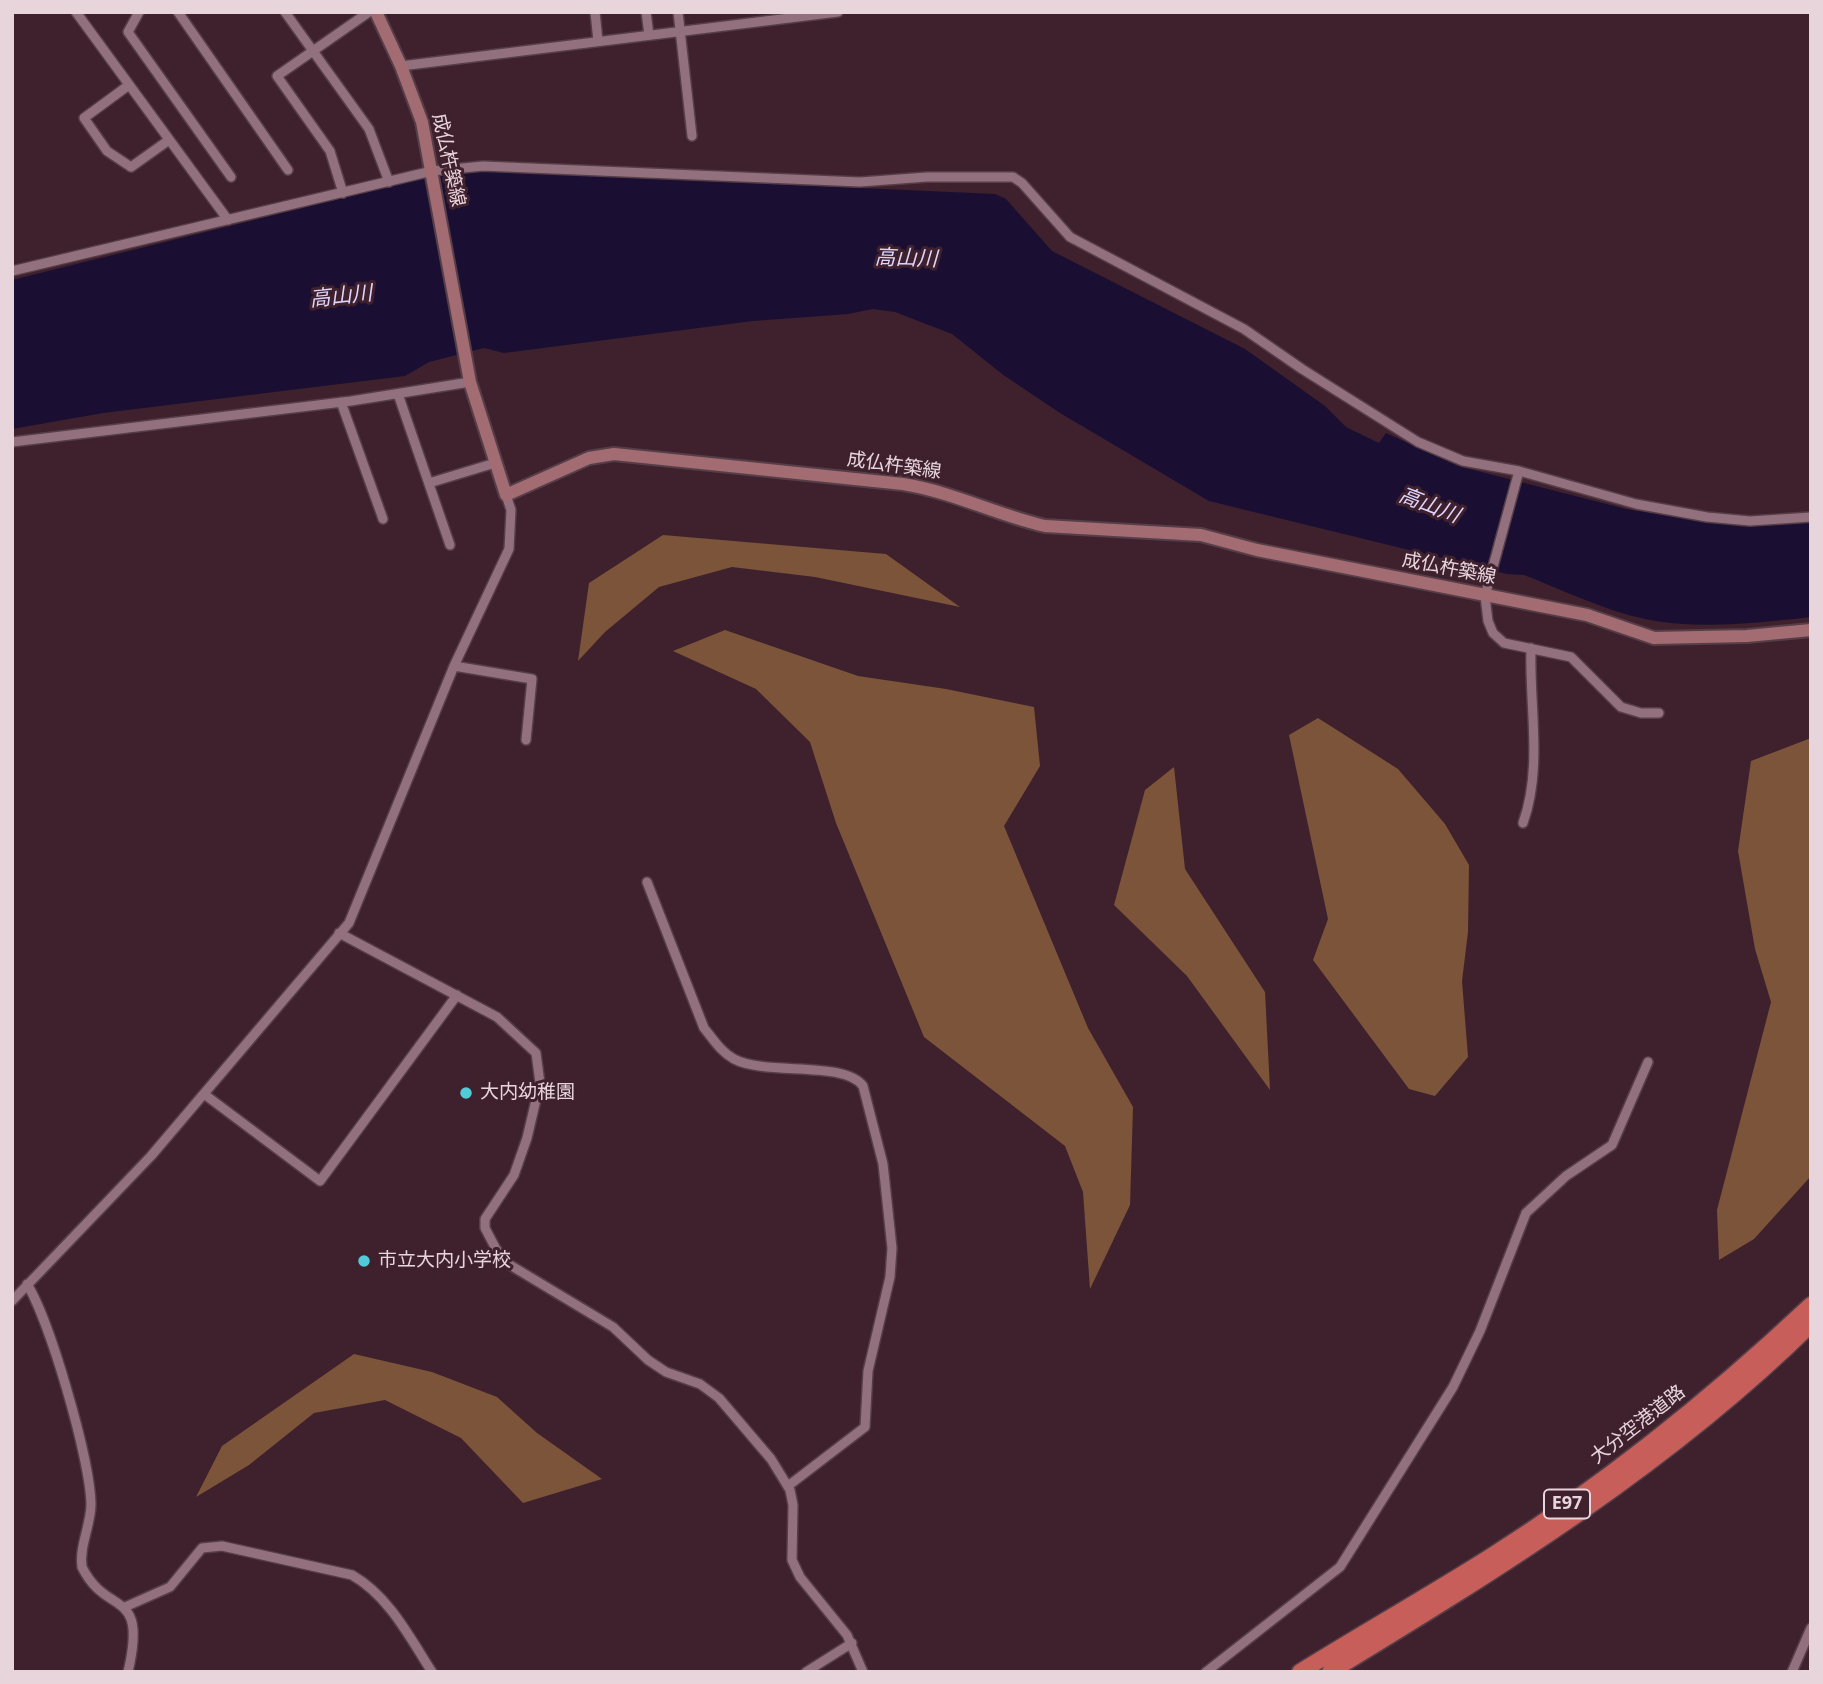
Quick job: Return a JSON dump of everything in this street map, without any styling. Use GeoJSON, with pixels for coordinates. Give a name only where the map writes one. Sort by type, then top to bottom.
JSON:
{"type":"FeatureCollection","features":[{"type":"Feature","properties":{"kind":"highway","name":"大分空港道路"},"geometry":{"type":"LineString","coordinates":[[1300,1672],[1492,1556],[1624,1463],[1711,1395],[1811,1305]]}},
{"type":"Feature","properties":{"kind":"highway","name":"大分空港道路"},"geometry":{"type":"LineString","coordinates":[[1330,1672],[1500,1567],[1578,1515],[1708,1417],[1811,1324]]}},
{"type":"Feature","properties":{"kind":"main road","name":"成仏杵築線"},"geometry":{"type":"LineString","coordinates":[[376,12],[401,66],[422,122],[470,382],[506,495],[589,457],[614,454],[937,489],[1021,521],[1045,526],[1201,534],[1257,550],[1587,615],[1654,638],[1747,636],[1811,630]]}},
{"type":"Feature","properties":{"kind":"street"},"geometry":{"type":"LineString","coordinates":[[76,12],[228,220]]}},
{"type":"Feature","properties":{"kind":"street"},"geometry":{"type":"LineString","coordinates":[[139,12],[128,32],[231,177]]}},
{"type":"Feature","properties":{"kind":"street"},"geometry":{"type":"LineString","coordinates":[[178,12],[288,170]]}},
{"type":"Feature","properties":{"kind":"street"},"geometry":{"type":"LineString","coordinates":[[285,12],[369,129],[388,182]]}},
{"type":"Feature","properties":{"kind":"street"},"geometry":{"type":"LineString","coordinates":[[343,192],[330,151],[277,76],[369,12]]}},
{"type":"Feature","properties":{"kind":"street"},"geometry":{"type":"LineString","coordinates":[[595,12],[598,41]]}},
{"type":"Feature","properties":{"kind":"street"},"geometry":{"type":"LineString","coordinates":[[646,12],[649,35]]}},
{"type":"Feature","properties":{"kind":"street"},"geometry":{"type":"LineString","coordinates":[[678,12],[692,136]]}},
{"type":"Feature","properties":{"kind":"street"},"geometry":{"type":"LineString","coordinates":[[401,66],[679,31],[749,17],[838,12]]}},
{"type":"Feature","properties":{"kind":"street"},"geometry":{"type":"LineString","coordinates":[[129,85],[84,118],[107,151],[131,167],[169,140]]}},
{"type":"Feature","properties":{"kind":"street"},"geometry":{"type":"LineString","coordinates":[[12,271],[432,171],[483,166],[860,182],[927,177],[1013,177],[1022,183],[1070,237],[1244,329],[1418,442],[1463,461],[1519,471],[1589,493],[1707,517],[1750,520],[1811,517]]}},
{"type":"Feature","properties":{"kind":"street"},"geometry":{"type":"LineString","coordinates":[[12,442],[341,402],[470,382]]}},
{"type":"Feature","properties":{"kind":"street"},"geometry":{"type":"LineString","coordinates":[[398,394],[450,545]]}},
{"type":"Feature","properties":{"kind":"street"},"geometry":{"type":"LineString","coordinates":[[341,402],[383,519]]}},
{"type":"Feature","properties":{"kind":"street"},"geometry":{"type":"LineString","coordinates":[[429,483],[495,463]]}},
{"type":"Feature","properties":{"kind":"street"},"geometry":{"type":"LineString","coordinates":[[1519,471],[1485,596],[1488,621],[1498,639],[1571,657],[1621,708],[1641,713],[1659,713]]}},
{"type":"Feature","properties":{"kind":"street"},"geometry":{"type":"LineString","coordinates":[[12,1301],[102,1209],[204,1094],[352,914],[454,666],[509,549],[512,510],[506,495]]}},
{"type":"Feature","properties":{"kind":"street"},"geometry":{"type":"LineString","coordinates":[[1523,823],[1530,804],[1535,719],[1531,648]]}},
{"type":"Feature","properties":{"kind":"street"},"geometry":{"type":"LineString","coordinates":[[454,666],[531,679],[526,740]]}},
{"type":"Feature","properties":{"kind":"street"},"geometry":{"type":"LineString","coordinates":[[647,882],[705,1027],[717,1045],[732,1058],[752,1066],[850,1075],[858,1079],[863,1086],[883,1164],[892,1248],[890,1277],[868,1371],[865,1427],[788,1486]]}},
{"type":"Feature","properties":{"kind":"street"},"geometry":{"type":"LineString","coordinates":[[339,933],[497,1017],[520,1036],[538,1060],[540,1083],[527,1138],[514,1175],[485,1219],[485,1228],[496,1249],[510,1265],[613,1327],[657,1366],[700,1384],[719,1398],[771,1459],[788,1486],[793,1505],[792,1560],[800,1577],[852,1643],[863,1672]]}},
{"type":"Feature","properties":{"kind":"street"},"geometry":{"type":"LineString","coordinates":[[204,1094],[320,1181],[457,995]]}},
{"type":"Feature","properties":{"kind":"street"},"geometry":{"type":"LineString","coordinates":[[1206,1672],[1340,1567],[1453,1387],[1480,1331],[1525,1213],[1566,1176],[1612,1144],[1648,1062]]}},
{"type":"Feature","properties":{"kind":"street"},"geometry":{"type":"LineString","coordinates":[[27,1284],[51,1346],[88,1477],[90,1516],[82,1566],[91,1582],[125,1607],[134,1634],[128,1672]]}},
{"type":"Feature","properties":{"kind":"street"},"geometry":{"type":"LineString","coordinates":[[125,1607],[170,1587],[202,1548],[222,1546],[352,1575],[363,1581],[401,1623],[432,1672]]}},
{"type":"Feature","properties":{"kind":"street"},"geometry":{"type":"LineString","coordinates":[[1792,1672],[1811,1628]]}},
{"type":"Feature","properties":{"kind":"street"},"geometry":{"type":"LineString","coordinates":[[806,1672],[852,1643]]}},
{"type":"Feature","properties":{"kind":"shaded area"},"geometry":{"type":"Polygon","coordinates":[[[663,535],[886,554],[960,607],[815,577],[732,567],[659,587],[605,632],[578,661],[589,583],[663,535]]]}},
{"type":"Feature","properties":{"kind":"shaded area"},"geometry":{"type":"Polygon","coordinates":[[[725,630],[858,676],[946,689],[1034,707],[1040,766],[1004,826],[1088,1028],[1133,1107],[1130,1205],[1090,1289],[1083,1192],[1065,1146],[924,1037],[836,823],[810,742],[756,689],[673,651],[725,630]]]}},
{"type":"Feature","properties":{"kind":"shaded area"},"geometry":{"type":"Polygon","coordinates":[[[1318,718],[1398,769],[1445,824],[1469,865],[1468,932],[1462,981],[1468,1057],[1435,1096],[1409,1089],[1313,960],[1328,919],[1289,735],[1318,718]]]}},
{"type":"Feature","properties":{"kind":"shaded area"},"geometry":{"type":"Polygon","coordinates":[[[1811,738],[1811,1176],[1754,1239],[1719,1260],[1717,1210],[1771,1002],[1755,949],[1738,851],[1751,761],[1811,738]]]}},
{"type":"Feature","properties":{"kind":"shaded area"},"geometry":{"type":"Polygon","coordinates":[[[1174,767],[1185,869],[1265,992],[1270,1090],[1187,976],[1114,905],[1145,790],[1174,767]]]}},
{"type":"Feature","properties":{"kind":"shaded area"},"geometry":{"type":"Polygon","coordinates":[[[354,1354],[432,1372],[497,1397],[537,1433],[602,1479],[523,1503],[461,1438],[385,1400],[314,1413],[249,1465],[196,1497],[222,1446],[354,1354]]]}},
{"type":"Feature","properties":{"kind":"water","name":"高山川"},"geometry":{"type":"Polygon","coordinates":[[[481,171],[995,194],[1006,199],[1052,251],[1245,349],[1325,406],[1346,427],[1379,443],[1386,433],[1458,466],[1626,509],[1720,524],[1811,522],[1811,617],[1707,625],[1645,619],[1599,605],[1524,575],[1507,574],[1209,501],[1060,413],[1002,374],[952,334],[895,312],[873,309],[848,314],[753,321],[504,353],[484,348],[429,362],[405,376],[103,413],[12,429],[12,280],[424,178],[481,171]]]}},
{"type":"Feature","properties":{"kind":"place","name":"大内幼稚園"},"geometry":{"type":"Point","coordinates":[466,1093]}},
{"type":"Feature","properties":{"kind":"place","name":"市立大内小学校"},"geometry":{"type":"Point","coordinates":[364,1261]}}]}
